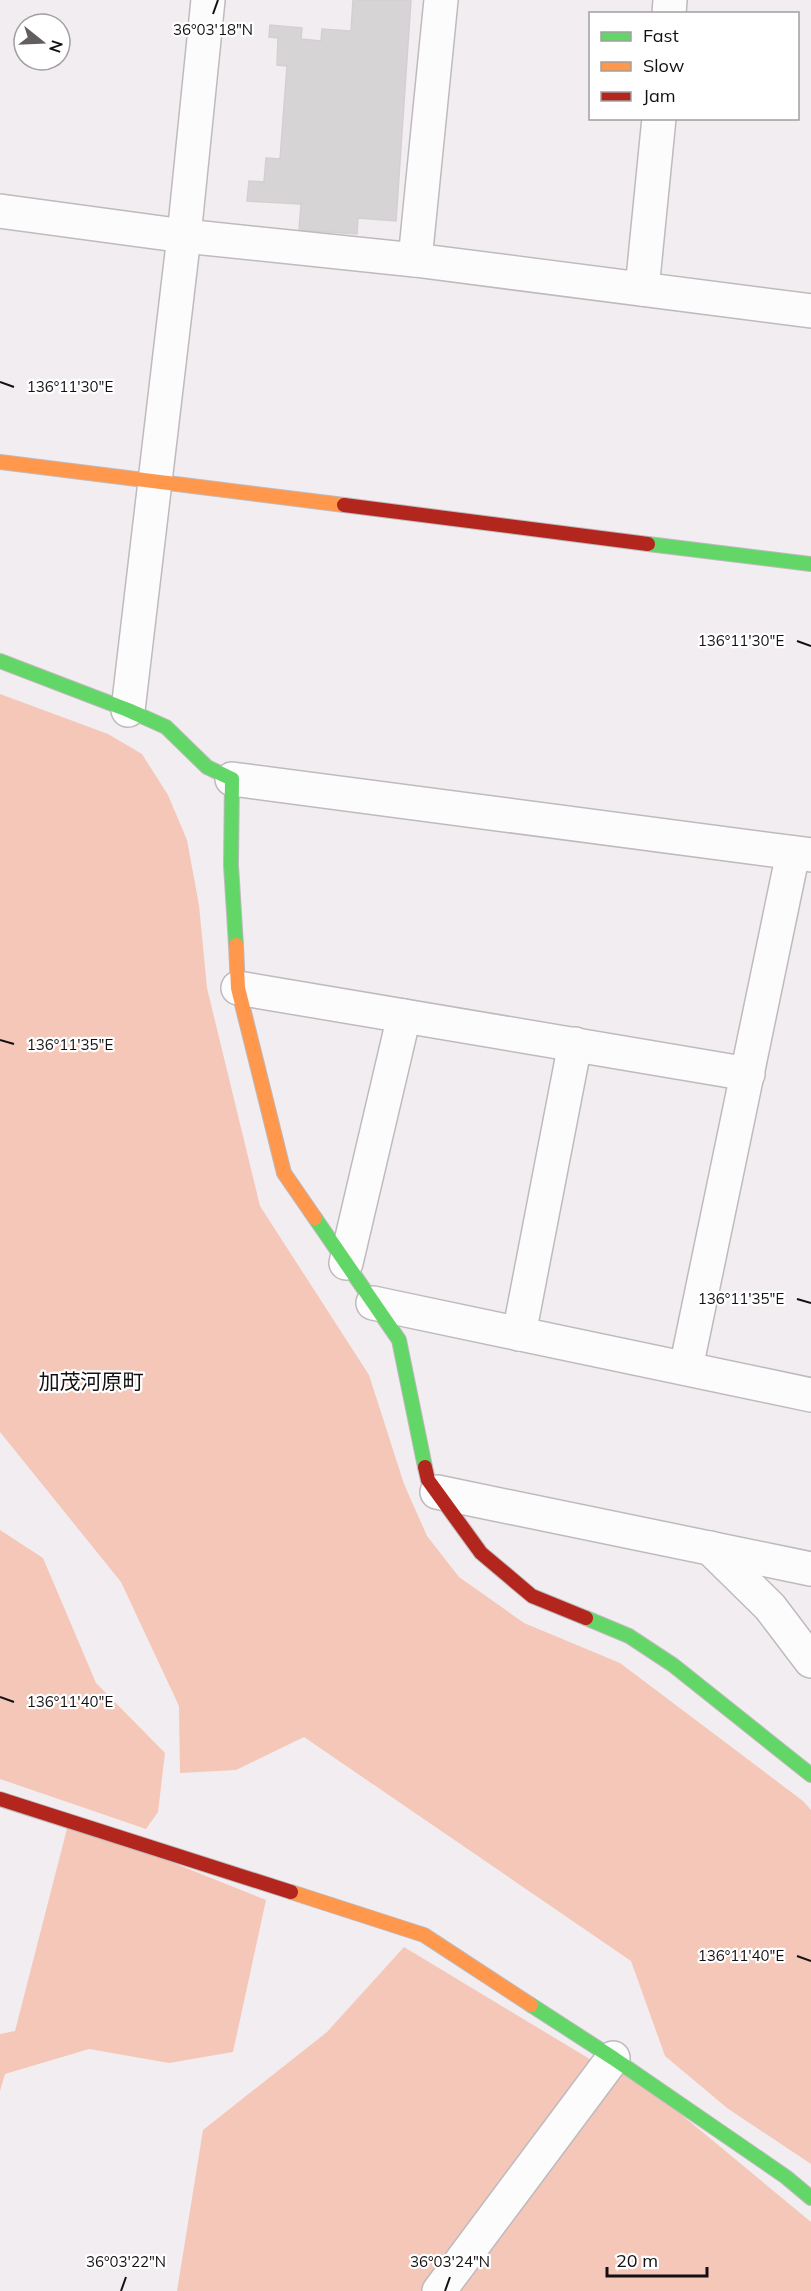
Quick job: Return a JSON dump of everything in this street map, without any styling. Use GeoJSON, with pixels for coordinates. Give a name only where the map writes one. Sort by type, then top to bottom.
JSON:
{"type":"FeatureCollection","features":[{"type":"Feature","properties":{"kind":"street"},"geometry":{"type":"LineString","coordinates":[[128,710],[184,236],[208,0]]}},
{"type":"Feature","properties":{"kind":"street"},"geometry":{"type":"LineString","coordinates":[[415,260],[441,0]]}},
{"type":"Feature","properties":{"kind":"street"},"geometry":{"type":"LineString","coordinates":[[642,289],[659,120]]}},
{"type":"Feature","properties":{"kind":"street"},"geometry":{"type":"LineString","coordinates":[[0,211],[184,236],[415,260],[811,311]]}},
{"type":"Feature","properties":{"kind":"street"},"geometry":{"type":"LineString","coordinates":[[0,462],[811,564]]}},
{"type":"Feature","properties":{"kind":"street"},"geometry":{"type":"LineString","coordinates":[[0,661],[166,727],[207,767],[232,779],[802,854],[748,1074],[686,1368]]}},
{"type":"Feature","properties":{"kind":"street"},"geometry":{"type":"LineString","coordinates":[[232,779],[231,865],[238,988],[284,1173],[399,1340],[428,1480],[481,1553],[532,1596],[628,1636],[673,1665],[811,1775]]}},
{"type":"Feature","properties":{"kind":"street"},"geometry":{"type":"LineString","coordinates":[[238,988],[748,1074]]}},
{"type":"Feature","properties":{"kind":"street"},"geometry":{"type":"LineString","coordinates":[[346,1263],[404,1016]]}},
{"type":"Feature","properties":{"kind":"street"},"geometry":{"type":"LineString","coordinates":[[519,1334],[575,1044]]}},
{"type":"Feature","properties":{"kind":"street"},"geometry":{"type":"LineString","coordinates":[[373,1303],[811,1395]]}},
{"type":"Feature","properties":{"kind":"street"},"geometry":{"type":"LineString","coordinates":[[437,1491],[811,1569]]}},
{"type":"Feature","properties":{"kind":"street"},"geometry":{"type":"LineString","coordinates":[[710,1548],[770,1607],[811,1661]]}},
{"type":"Feature","properties":{"kind":"street"},"geometry":{"type":"LineString","coordinates":[[0,1799],[424,1935],[613,2058],[786,2177],[811,2198]]}},
{"type":"Feature","properties":{"kind":"street"},"geometry":{"type":"LineString","coordinates":[[438,2291],[613,2058]]}},
{"type":"Feature","properties":{"kind":"shaded area"},"geometry":{"type":"Polygon","coordinates":[[[0,694],[108,734],[142,754],[168,795],[187,840],[199,905],[207,988],[260,1206],[369,1375],[404,1484],[427,1536],[459,1577],[524,1623],[620,1663],[803,1801],[811,1810],[811,2164],[727,2108],[665,2056],[631,1961],[304,1737],[236,1770],[180,1773],[179,1706],[121,1582],[0,1432],[0,694]]]}},
{"type":"Feature","properties":{"kind":"shaded area"},"geometry":{"type":"Polygon","coordinates":[[[0,1530],[43,1558],[96,1683],[165,1753],[158,1812],[146,1829],[0,1779],[0,1530]]]}},
{"type":"Feature","properties":{"kind":"shaded area"},"geometry":{"type":"Polygon","coordinates":[[[69,1821],[266,1900],[233,2052],[169,2063],[89,2049],[5,2074],[0,2091],[0,2034],[15,2031],[69,1821]]]}},
{"type":"Feature","properties":{"kind":"shaded area"},"geometry":{"type":"Polygon","coordinates":[[[404,1947],[593,2061],[424,2291],[177,2291],[203,2130],[327,2032],[404,1947]]]}},
{"type":"Feature","properties":{"kind":"shaded area"},"geometry":{"type":"Polygon","coordinates":[[[613,2058],[811,2222],[811,2291],[439,2291],[613,2058]]]}},
{"type":"Feature","properties":{"kind":"building"},"geometry":{"type":"Polygon","coordinates":[[[353,0],[411,0],[396,221],[358,218],[357,234],[299,230],[301,204],[247,201],[249,181],[264,182],[266,158],[280,159],[287,66],[277,65],[278,38],[269,37],[270,25],[302,28],[301,39],[321,41],[322,29],[351,31],[353,0]]]}},
{"type":"Feature","properties":{"kind":"traffic: fast"},"geometry":{"type":"LineString","coordinates":[[648,544],[811,564]]}},
{"type":"Feature","properties":{"kind":"traffic: fast"},"geometry":{"type":"LineString","coordinates":[[0,661],[166,727],[207,767],[232,779],[231,865],[236,945]]}},
{"type":"Feature","properties":{"kind":"traffic: fast"},"geometry":{"type":"LineString","coordinates":[[315,1218],[399,1340],[425,1467]]}},
{"type":"Feature","properties":{"kind":"traffic: fast"},"geometry":{"type":"LineString","coordinates":[[586,1618],[629,1636],[673,1665],[811,1775]]}},
{"type":"Feature","properties":{"kind":"traffic: fast"},"geometry":{"type":"LineString","coordinates":[[531,2005],[613,2058],[786,2177],[811,2198]]}},
{"type":"Feature","properties":{"kind":"traffic: slow"},"geometry":{"type":"LineString","coordinates":[[0,462],[344,505]]}},
{"type":"Feature","properties":{"kind":"traffic: slow"},"geometry":{"type":"LineString","coordinates":[[236,945],[238,988],[284,1173],[315,1218]]}},
{"type":"Feature","properties":{"kind":"traffic: slow"},"geometry":{"type":"LineString","coordinates":[[291,1892],[424,1935],[531,2005]]}},
{"type":"Feature","properties":{"kind":"traffic: jam"},"geometry":{"type":"LineString","coordinates":[[344,505],[648,544]]}},
{"type":"Feature","properties":{"kind":"traffic: jam"},"geometry":{"type":"LineString","coordinates":[[425,1467],[428,1480],[481,1553],[532,1596],[586,1618]]}},
{"type":"Feature","properties":{"kind":"traffic: jam"},"geometry":{"type":"LineString","coordinates":[[0,1799],[291,1892]]}},
{"type":"Feature","properties":{"kind":"district","name":"加茂河原町"},"geometry":{"type":"Point","coordinates":[91,1382]}}]}
